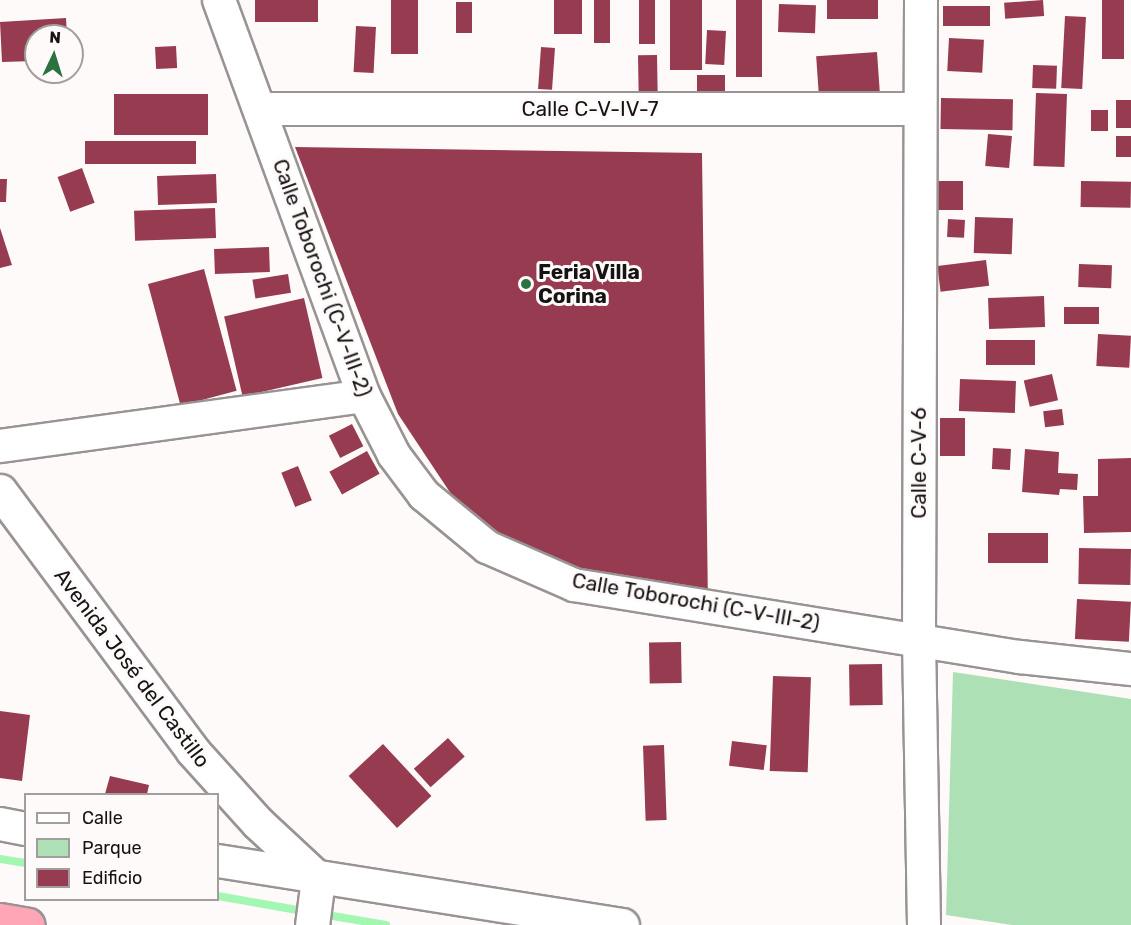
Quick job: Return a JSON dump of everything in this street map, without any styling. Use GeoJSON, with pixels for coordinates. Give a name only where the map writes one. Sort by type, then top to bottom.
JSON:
{"type":"FeatureCollection","features":[{"type":"Feature","properties":{"kind":"highway"},"geometry":{"type":"LineString","coordinates":[[0,920],[28,925]]}},
{"type":"Feature","properties":{"kind":"main road","name":"Avenida José del Castillo"},"geometry":{"type":"LineString","coordinates":[[0,491],[192,750],[258,823],[318,879]]}},
{"type":"Feature","properties":{"kind":"main road"},"geometry":{"type":"LineString","coordinates":[[312,925],[318,879]]}},
{"type":"Feature","properties":{"kind":"street","name":"Calle Toborochi (C-V-III-2)"},"geometry":{"type":"LineString","coordinates":[[219,0],[261,109],[364,396],[394,455],[424,495],[487,547],[565,581],[1020,657],[1131,669]]}},
{"type":"Feature","properties":{"kind":"street","name":"Calle C-V-6"},"geometry":{"type":"LineString","coordinates":[[921,0],[919,639],[924,925]]}},
{"type":"Feature","properties":{"kind":"street","name":"Calle C-V-IV-7"},"geometry":{"type":"LineString","coordinates":[[261,109],[920,109]]}},
{"type":"Feature","properties":{"kind":"street"},"geometry":{"type":"LineString","coordinates":[[0,446],[364,396]]}},
{"type":"Feature","properties":{"kind":"street"},"geometry":{"type":"LineString","coordinates":[[0,824],[24,829]]}},
{"type":"Feature","properties":{"kind":"street"},"geometry":{"type":"LineString","coordinates":[[219,861],[318,879],[623,925]]}},
{"type":"Feature","properties":{"kind":"green space"},"geometry":{"type":"Polygon","coordinates":[[[953,672],[1131,699],[1131,925],[1012,925],[946,915],[953,672]]]}},
{"type":"Feature","properties":{"kind":"building"},"geometry":{"type":"Polygon","coordinates":[[[255,0],[318,0],[318,22],[255,22],[255,0]]]}},
{"type":"Feature","properties":{"kind":"building"},"geometry":{"type":"Polygon","coordinates":[[[391,0],[418,0],[418,54],[391,54],[391,0]]]}},
{"type":"Feature","properties":{"kind":"building"},"geometry":{"type":"Polygon","coordinates":[[[554,0],[582,0],[582,34],[554,34],[554,0]]]}},
{"type":"Feature","properties":{"kind":"building"},"geometry":{"type":"Polygon","coordinates":[[[594,0],[610,0],[610,43],[594,43],[594,0]]]}},
{"type":"Feature","properties":{"kind":"building"},"geometry":{"type":"Polygon","coordinates":[[[639,0],[655,0],[655,44],[639,44],[639,0]]]}},
{"type":"Feature","properties":{"kind":"building"},"geometry":{"type":"Polygon","coordinates":[[[670,0],[702,0],[702,70],[670,70],[670,0]]]}},
{"type":"Feature","properties":{"kind":"building"},"geometry":{"type":"Polygon","coordinates":[[[736,0],[762,0],[762,77],[736,77],[736,0]]]}},
{"type":"Feature","properties":{"kind":"building"},"geometry":{"type":"Polygon","coordinates":[[[827,0],[878,0],[878,19],[827,19],[827,0]]]}},
{"type":"Feature","properties":{"kind":"building"},"geometry":{"type":"Polygon","coordinates":[[[1043,0],[1044,16],[1005,19],[1004,3],[1043,0]]]}},
{"type":"Feature","properties":{"kind":"building"},"geometry":{"type":"Polygon","coordinates":[[[1102,0],[1124,0],[1124,59],[1102,59],[1102,0]]]}},
{"type":"Feature","properties":{"kind":"building"},"geometry":{"type":"Polygon","coordinates":[[[456,2],[472,2],[472,33],[456,33],[456,2]]]}},
{"type":"Feature","properties":{"kind":"building"},"geometry":{"type":"Polygon","coordinates":[[[779,4],[816,5],[815,33],[778,32],[779,4]]]}},
{"type":"Feature","properties":{"kind":"building"},"geometry":{"type":"Polygon","coordinates":[[[943,6],[990,6],[990,26],[943,26],[943,6]]]}},
{"type":"Feature","properties":{"kind":"building"},"geometry":{"type":"Polygon","coordinates":[[[1065,16],[1086,17],[1082,89],[1061,88],[1065,16]]]}},
{"type":"Feature","properties":{"kind":"building"},"geometry":{"type":"Polygon","coordinates":[[[66,18],[66,24],[24,24],[24,61],[2,62],[0,22],[66,18]]]}},
{"type":"Feature","properties":{"kind":"building"},"geometry":{"type":"Polygon","coordinates":[[[356,26],[376,27],[374,73],[354,72],[356,26]]]}},
{"type":"Feature","properties":{"kind":"building"},"geometry":{"type":"Polygon","coordinates":[[[707,30],[726,31],[724,65],[705,64],[707,30]]]}},
{"type":"Feature","properties":{"kind":"building"},"geometry":{"type":"Polygon","coordinates":[[[949,38],[984,40],[982,73],[947,71],[949,38]]]}},
{"type":"Feature","properties":{"kind":"building"},"geometry":{"type":"Polygon","coordinates":[[[176,46],[177,68],[156,69],[155,47],[176,46]]]}},
{"type":"Feature","properties":{"kind":"building"},"geometry":{"type":"Polygon","coordinates":[[[541,47],[555,48],[552,90],[538,89],[541,47]]]}},
{"type":"Feature","properties":{"kind":"building"},"geometry":{"type":"Polygon","coordinates":[[[877,52],[880,96],[819,100],[816,56],[877,52]]]}},
{"type":"Feature","properties":{"kind":"building"},"geometry":{"type":"Polygon","coordinates":[[[638,55],[657,55],[658,94],[639,94],[638,55]]]}},
{"type":"Feature","properties":{"kind":"building"},"geometry":{"type":"Polygon","coordinates":[[[1033,65],[1057,66],[1056,89],[1032,88],[1033,65]]]}},
{"type":"Feature","properties":{"kind":"building"},"geometry":{"type":"Polygon","coordinates":[[[697,75],[725,75],[725,95],[697,95],[697,75]]]}},
{"type":"Feature","properties":{"kind":"building"},"geometry":{"type":"Polygon","coordinates":[[[1036,93],[1067,94],[1064,167],[1033,166],[1036,93]]]}},
{"type":"Feature","properties":{"kind":"building"},"geometry":{"type":"Polygon","coordinates":[[[114,94],[208,94],[208,135],[114,135],[114,94]]]}},
{"type":"Feature","properties":{"kind":"building"},"geometry":{"type":"Polygon","coordinates":[[[941,98],[1013,99],[1012,130],[940,129],[941,98]]]}},
{"type":"Feature","properties":{"kind":"building"},"geometry":{"type":"Polygon","coordinates":[[[1116,100],[1131,100],[1131,128],[1116,128],[1116,100]]]}},
{"type":"Feature","properties":{"kind":"building"},"geometry":{"type":"Polygon","coordinates":[[[1091,110],[1108,110],[1108,131],[1091,131],[1091,110]]]}},
{"type":"Feature","properties":{"kind":"building"},"geometry":{"type":"Polygon","coordinates":[[[988,134],[1012,136],[1009,168],[985,166],[988,134]]]}},
{"type":"Feature","properties":{"kind":"building"},"geometry":{"type":"Polygon","coordinates":[[[1116,136],[1131,136],[1131,157],[1116,157],[1116,136]]]}},
{"type":"Feature","properties":{"kind":"building"},"geometry":{"type":"Polygon","coordinates":[[[85,141],[196,141],[196,164],[85,164],[85,141]]]}},
{"type":"Feature","properties":{"kind":"building","name":"Feria Villa Corina"},"geometry":{"type":"Polygon","coordinates":[[[295,147],[702,153],[708,606],[547,573],[463,512],[398,414],[295,147]]]}},
{"type":"Feature","properties":{"kind":"building"},"geometry":{"type":"Polygon","coordinates":[[[82,168],[95,203],[70,212],[58,177],[82,168]]]}},
{"type":"Feature","properties":{"kind":"building"},"geometry":{"type":"Polygon","coordinates":[[[216,174],[217,203],[158,205],[157,176],[216,174]]]}},
{"type":"Feature","properties":{"kind":"building"},"geometry":{"type":"Polygon","coordinates":[[[0,179],[7,179],[6,202],[0,202],[0,179]]]}},
{"type":"Feature","properties":{"kind":"building"},"geometry":{"type":"Polygon","coordinates":[[[937,181],[963,181],[963,210],[937,210],[937,181]]]}},
{"type":"Feature","properties":{"kind":"building"},"geometry":{"type":"Polygon","coordinates":[[[1081,181],[1131,182],[1131,208],[1081,207],[1081,181]]]}},
{"type":"Feature","properties":{"kind":"building"},"geometry":{"type":"Polygon","coordinates":[[[215,208],[216,238],[135,241],[134,211],[215,208]]]}},
{"type":"Feature","properties":{"kind":"building"},"geometry":{"type":"Polygon","coordinates":[[[975,217],[1013,218],[1012,254],[974,253],[975,217]]]}},
{"type":"Feature","properties":{"kind":"building"},"geometry":{"type":"Polygon","coordinates":[[[948,219],[965,220],[964,238],[947,237],[948,219]]]}},
{"type":"Feature","properties":{"kind":"building"},"geometry":{"type":"Polygon","coordinates":[[[0,228],[12,265],[0,268],[0,228]]]}},
{"type":"Feature","properties":{"kind":"building"},"geometry":{"type":"Polygon","coordinates":[[[269,247],[270,272],[215,274],[214,249],[269,247]]]}},
{"type":"Feature","properties":{"kind":"building"},"geometry":{"type":"Polygon","coordinates":[[[986,260],[989,286],[941,292],[937,266],[986,260]]]}},
{"type":"Feature","properties":{"kind":"building"},"geometry":{"type":"Polygon","coordinates":[[[1079,264],[1112,265],[1111,288],[1078,287],[1079,264]]]}},
{"type":"Feature","properties":{"kind":"building"},"geometry":{"type":"Polygon","coordinates":[[[204,269],[237,391],[181,406],[148,284],[204,269]]]}},
{"type":"Feature","properties":{"kind":"building"},"geometry":{"type":"Polygon","coordinates":[[[288,274],[291,293],[255,298],[252,280],[288,274]]]}},
{"type":"Feature","properties":{"kind":"building"},"geometry":{"type":"Polygon","coordinates":[[[1044,296],[1045,327],[989,329],[988,298],[1044,296]]]}},
{"type":"Feature","properties":{"kind":"building"},"geometry":{"type":"Polygon","coordinates":[[[304,298],[322,378],[243,396],[224,316],[304,298]]]}},
{"type":"Feature","properties":{"kind":"building"},"geometry":{"type":"Polygon","coordinates":[[[1064,307],[1099,307],[1099,324],[1064,324],[1064,307]]]}},
{"type":"Feature","properties":{"kind":"building"},"geometry":{"type":"Polygon","coordinates":[[[1098,334],[1131,336],[1129,368],[1096,366],[1098,334]]]}},
{"type":"Feature","properties":{"kind":"building"},"geometry":{"type":"Polygon","coordinates":[[[986,340],[1035,340],[1035,365],[986,365],[986,340]]]}},
{"type":"Feature","properties":{"kind":"building"},"geometry":{"type":"Polygon","coordinates":[[[1052,374],[1058,400],[1030,407],[1024,381],[1052,374]]]}},
{"type":"Feature","properties":{"kind":"building"},"geometry":{"type":"Polygon","coordinates":[[[960,379],[1016,381],[1015,413],[959,411],[960,379]]]}},
{"type":"Feature","properties":{"kind":"building"},"geometry":{"type":"Polygon","coordinates":[[[1062,409],[1064,425],[1045,427],[1043,411],[1062,409]]]}},
{"type":"Feature","properties":{"kind":"building"},"geometry":{"type":"Polygon","coordinates":[[[940,418],[965,418],[965,456],[940,456],[940,418]]]}},
{"type":"Feature","properties":{"kind":"building"},"geometry":{"type":"Polygon","coordinates":[[[352,424],[363,446],[340,458],[329,436],[352,424]]]}},
{"type":"Feature","properties":{"kind":"building"},"geometry":{"type":"Polygon","coordinates":[[[993,448],[1011,449],[1010,470],[992,469],[993,448]]]}},
{"type":"Feature","properties":{"kind":"building"},"geometry":{"type":"Polygon","coordinates":[[[1025,449],[1059,452],[1058,473],[1078,474],[1077,490],[1060,489],[1059,495],[1022,492],[1025,449]]]}},
{"type":"Feature","properties":{"kind":"building"},"geometry":{"type":"Polygon","coordinates":[[[367,451],[380,474],[342,495],[329,472],[367,451]]]}},
{"type":"Feature","properties":{"kind":"building"},"geometry":{"type":"Polygon","coordinates":[[[1131,458],[1131,532],[1084,533],[1083,496],[1098,496],[1098,459],[1131,458]]]}},
{"type":"Feature","properties":{"kind":"building"},"geometry":{"type":"Polygon","coordinates":[[[298,466],[312,500],[295,507],[281,473],[298,466]]]}},
{"type":"Feature","properties":{"kind":"building"},"geometry":{"type":"Polygon","coordinates":[[[988,533],[1048,533],[1048,563],[988,563],[988,533]]]}},
{"type":"Feature","properties":{"kind":"building"},"geometry":{"type":"Polygon","coordinates":[[[1079,548],[1131,549],[1130,585],[1078,584],[1079,548]]]}},
{"type":"Feature","properties":{"kind":"building"},"geometry":{"type":"Polygon","coordinates":[[[1077,599],[1131,602],[1129,642],[1075,639],[1077,599]]]}},
{"type":"Feature","properties":{"kind":"building"},"geometry":{"type":"Polygon","coordinates":[[[681,642],[682,683],[650,684],[649,643],[681,642]]]}},
{"type":"Feature","properties":{"kind":"building"},"geometry":{"type":"Polygon","coordinates":[[[882,664],[883,705],[850,706],[849,665],[882,664]]]}},
{"type":"Feature","properties":{"kind":"building"},"geometry":{"type":"Polygon","coordinates":[[[773,676],[811,677],[808,772],[770,771],[773,676]]]}},
{"type":"Feature","properties":{"kind":"building"},"geometry":{"type":"Polygon","coordinates":[[[0,711],[30,715],[22,781],[0,778],[0,711]]]}},
{"type":"Feature","properties":{"kind":"building"},"geometry":{"type":"Polygon","coordinates":[[[448,738],[465,757],[431,787],[414,769],[448,738]]]}},
{"type":"Feature","properties":{"kind":"building"},"geometry":{"type":"Polygon","coordinates":[[[732,741],[767,745],[764,770],[729,766],[732,741]]]}},
{"type":"Feature","properties":{"kind":"building"},"geometry":{"type":"Polygon","coordinates":[[[383,744],[431,796],[397,828],[349,776],[383,744]]]}},
{"type":"Feature","properties":{"kind":"building"},"geometry":{"type":"Polygon","coordinates":[[[664,745],[667,820],[646,821],[643,746],[664,745]]]}},
{"type":"Feature","properties":{"kind":"building"},"geometry":{"type":"Polygon","coordinates":[[[110,776],[149,785],[147,793],[105,793],[110,776]]]}},
{"type":"Feature","properties":{"kind":"waterway"},"geometry":{"type":"LineString","coordinates":[[0,859],[24,863]]}},
{"type":"Feature","properties":{"kind":"waterway"},"geometry":{"type":"LineString","coordinates":[[219,896],[309,912]]}},
{"type":"Feature","properties":{"kind":"waterway"},"geometry":{"type":"LineString","coordinates":[[321,914],[386,925]]}},
{"type":"Feature","properties":{"kind":"place","name":"Feria Villa Corina"},"geometry":{"type":"Point","coordinates":[526,284]}}]}
